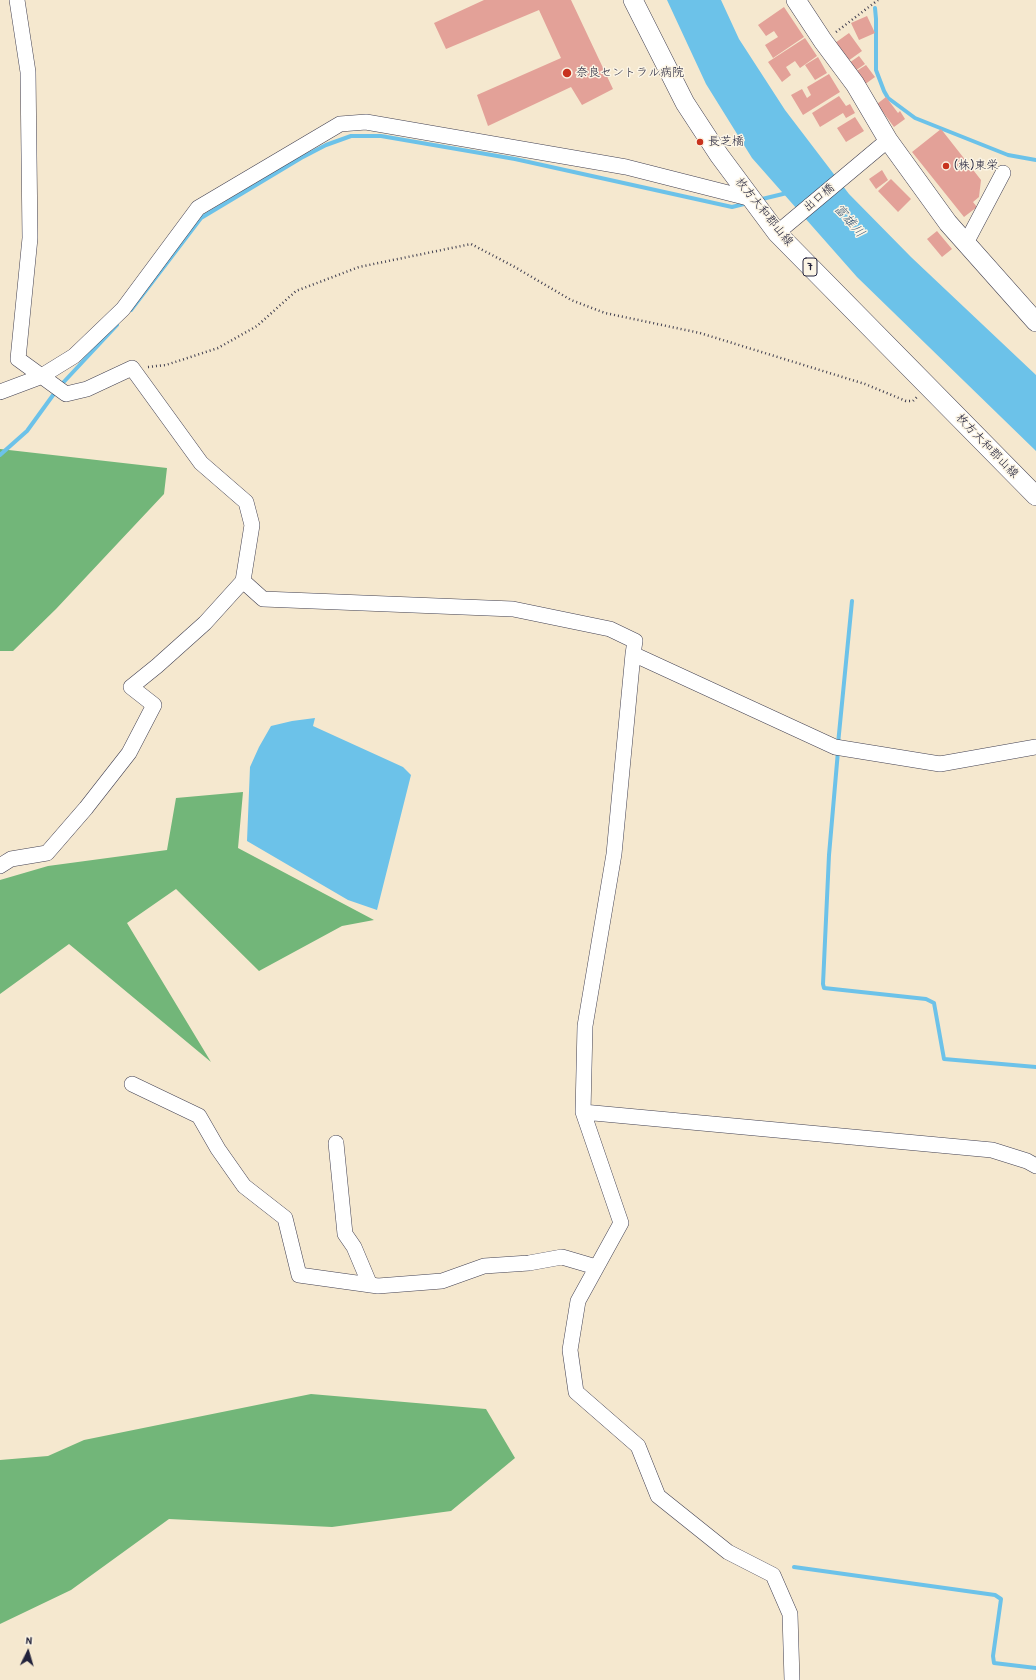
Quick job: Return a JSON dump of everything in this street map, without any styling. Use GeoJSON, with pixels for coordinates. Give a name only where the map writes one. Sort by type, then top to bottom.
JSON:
{"type":"FeatureCollection","features":[{"type":"Feature","properties":{"kind":"main road","name":"枚方大和郡山線"},"geometry":{"type":"LineString","coordinates":[[633,0],[685,103],[719,155],[752,198],[783,228],[930,388],[1036,496]]}},
{"type":"Feature","properties":{"kind":"main road"},"geometry":{"type":"LineString","coordinates":[[796,0],[823,42],[855,84],[888,140],[948,222],[1036,322]]}},
{"type":"Feature","properties":{"kind":"street"},"geometry":{"type":"LineString","coordinates":[[0,866],[11,859],[47,853],[86,808],[129,754],[154,705],[130,687],[157,666],[205,623],[243,581],[252,524],[246,502],[201,463],[132,368],[87,389],[66,394],[40,377],[18,359],[30,238],[28,72],[17,0]]}},
{"type":"Feature","properties":{"kind":"street"},"geometry":{"type":"LineString","coordinates":[[0,392],[40,377],[74,356],[123,309],[198,208],[340,124],[366,122],[626,167],[752,198]]}},
{"type":"Feature","properties":{"kind":"street","name":"出口橋"},"geometry":{"type":"LineString","coordinates":[[783,228],[888,140]]}},
{"type":"Feature","properties":{"kind":"street"},"geometry":{"type":"LineString","coordinates":[[966,243],[1003,173]]}},
{"type":"Feature","properties":{"kind":"street"},"geometry":{"type":"LineString","coordinates":[[243,581],[263,599],[513,609],[610,629],[634,641],[614,854],[585,1026],[583,1112],[621,1223],[578,1300],[570,1350],[576,1392],[638,1446],[658,1496],[728,1552],[773,1575],[790,1614],[792,1680]]}},
{"type":"Feature","properties":{"kind":"street"},"geometry":{"type":"LineString","coordinates":[[633,654],[835,747],[940,764],[1036,747]]}},
{"type":"Feature","properties":{"kind":"street"},"geometry":{"type":"LineString","coordinates":[[132,1084],[199,1116],[218,1149],[244,1186],[285,1218],[299,1275],[378,1286],[442,1281],[484,1266],[529,1263],[562,1256],[596,1267]]}},
{"type":"Feature","properties":{"kind":"street"},"geometry":{"type":"LineString","coordinates":[[583,1112],[992,1150],[1027,1161],[1036,1166]]}},
{"type":"Feature","properties":{"kind":"street"},"geometry":{"type":"LineString","coordinates":[[336,1143],[345,1234],[354,1247],[370,1285]]}},
{"type":"Feature","properties":{"kind":"path"},"geometry":{"type":"LineString","coordinates":[[823,42],[878,0]]}},
{"type":"Feature","properties":{"kind":"path"},"geometry":{"type":"LineString","coordinates":[[132,368],[166,365],[218,348],[257,326],[296,291],[359,267],[471,244],[572,300],[605,313],[700,333],[865,384],[906,401],[913,401],[930,388]]}},
{"type":"Feature","properties":{"kind":"green space"},"geometry":{"type":"Polygon","coordinates":[[[0,449],[167,468],[164,494],[56,609],[13,651],[0,651],[0,449]]]}},
{"type":"Feature","properties":{"kind":"green space"},"geometry":{"type":"Polygon","coordinates":[[[243,792],[238,848],[374,920],[342,926],[259,971],[176,889],[127,923],[211,1062],[69,944],[0,994],[0,880],[48,866],[167,850],[176,798],[243,792]]]}},
{"type":"Feature","properties":{"kind":"green space"},"geometry":{"type":"Polygon","coordinates":[[[311,1394],[486,1409],[515,1458],[451,1511],[332,1527],[169,1519],[71,1590],[0,1624],[0,1460],[48,1456],[84,1440],[311,1394]]]}},
{"type":"Feature","properties":{"kind":"water","name":"富雄川"},"geometry":{"type":"Polygon","coordinates":[[[667,0],[721,0],[739,39],[785,110],[849,194],[911,257],[1036,375],[1036,451],[857,277],[752,158],[706,84],[667,0]]]}},
{"type":"Feature","properties":{"kind":"water"},"geometry":{"type":"Polygon","coordinates":[[[315,718],[313,726],[403,767],[411,775],[377,910],[348,900],[247,841],[250,767],[259,747],[271,726],[315,718]]]}},
{"type":"Feature","properties":{"kind":"building","name":"奈良セントラル病院"},"geometry":{"type":"Polygon","coordinates":[[[484,0],[571,0],[613,89],[582,105],[571,87],[488,126],[477,95],[561,58],[539,10],[446,49],[434,23],[484,0]]]}},
{"type":"Feature","properties":{"kind":"building"},"geometry":{"type":"Polygon","coordinates":[[[784,7],[804,37],[773,58],[765,45],[778,37],[774,31],[766,36],[758,25],[784,7]]]}},
{"type":"Feature","properties":{"kind":"building"},"geometry":{"type":"Polygon","coordinates":[[[867,16],[875,33],[859,40],[851,23],[867,16]]]}},
{"type":"Feature","properties":{"kind":"building"},"geometry":{"type":"Polygon","coordinates":[[[849,33],[862,51],[848,61],[835,43],[849,33]]]}},
{"type":"Feature","properties":{"kind":"building"},"geometry":{"type":"Polygon","coordinates":[[[805,38],[817,56],[800,68],[795,61],[786,67],[791,75],[782,82],[768,62],[805,38]]]}},
{"type":"Feature","properties":{"kind":"building"},"geometry":{"type":"Polygon","coordinates":[[[859,56],[865,64],[855,71],[849,63],[859,56]]]}},
{"type":"Feature","properties":{"kind":"building"},"geometry":{"type":"Polygon","coordinates":[[[818,57],[827,73],[815,80],[805,65],[818,57]]]}},
{"type":"Feature","properties":{"kind":"building"},"geometry":{"type":"Polygon","coordinates":[[[866,65],[875,77],[864,85],[855,72],[866,65]]]}},
{"type":"Feature","properties":{"kind":"building"},"geometry":{"type":"Polygon","coordinates":[[[829,74],[840,92],[803,115],[791,95],[802,89],[807,98],[811,95],[807,87],[829,74]]]}},
{"type":"Feature","properties":{"kind":"building"},"geometry":{"type":"Polygon","coordinates":[[[839,96],[846,106],[850,104],[855,113],[846,118],[843,113],[820,127],[812,113],[839,96]]]}},
{"type":"Feature","properties":{"kind":"building"},"geometry":{"type":"Polygon","coordinates":[[[886,97],[898,113],[900,111],[905,119],[894,127],[877,104],[886,97]]]}},
{"type":"Feature","properties":{"kind":"building"},"geometry":{"type":"Polygon","coordinates":[[[855,117],[864,131],[846,142],[837,128],[855,117]]]}},
{"type":"Feature","properties":{"kind":"building","name":"(株)東栄"},"geometry":{"type":"Polygon","coordinates":[[[941,129],[981,180],[979,197],[973,202],[977,207],[964,217],[912,152],[941,129]]]}},
{"type":"Feature","properties":{"kind":"building"},"geometry":{"type":"Polygon","coordinates":[[[882,170],[888,180],[876,189],[869,179],[882,170]]]}},
{"type":"Feature","properties":{"kind":"building"},"geometry":{"type":"Polygon","coordinates":[[[891,179],[911,199],[898,212],[878,191],[891,179]]]}},
{"type":"Feature","properties":{"kind":"building"},"geometry":{"type":"Polygon","coordinates":[[[937,231],[952,249],[942,257],[927,239],[937,231]]]}},
{"type":"Feature","properties":{"kind":"waterway"},"geometry":{"type":"LineString","coordinates":[[875,8],[876,70],[888,98],[915,118],[1008,155],[1036,160]]}},
{"type":"Feature","properties":{"kind":"waterway"},"geometry":{"type":"LineString","coordinates":[[131,310],[201,218],[301,158],[326,145],[351,136],[381,136],[515,159],[732,207],[748,203]]}},
{"type":"Feature","properties":{"kind":"waterway"},"geometry":{"type":"LineString","coordinates":[[758,200],[787,193]]}},
{"type":"Feature","properties":{"kind":"waterway"},"geometry":{"type":"LineString","coordinates":[[60,386],[117,325]]}},
{"type":"Feature","properties":{"kind":"waterway"},"geometry":{"type":"LineString","coordinates":[[0,455],[27,431],[56,391]]}},
{"type":"Feature","properties":{"kind":"waterway"},"geometry":{"type":"LineString","coordinates":[[838,744],[852,601]]}},
{"type":"Feature","properties":{"kind":"waterway"},"geometry":{"type":"LineString","coordinates":[[838,751],[829,855],[824,988],[926,999],[934,1003],[944,1059],[1036,1067]]}},
{"type":"Feature","properties":{"kind":"waterway"},"geometry":{"type":"LineString","coordinates":[[794,1567],[995,1595],[1001,1599],[993,1656],[994,1663],[1036,1668]]}},
{"type":"Feature","properties":{"kind":"place","name":"奈良セントラル病院"},"geometry":{"type":"Point","coordinates":[567,73]}},
{"type":"Feature","properties":{"kind":"place","name":"長芝橋"},"geometry":{"type":"Point","coordinates":[700,142]}},
{"type":"Feature","properties":{"kind":"place","name":"(株)東栄"},"geometry":{"type":"Point","coordinates":[946,166]}}]}
